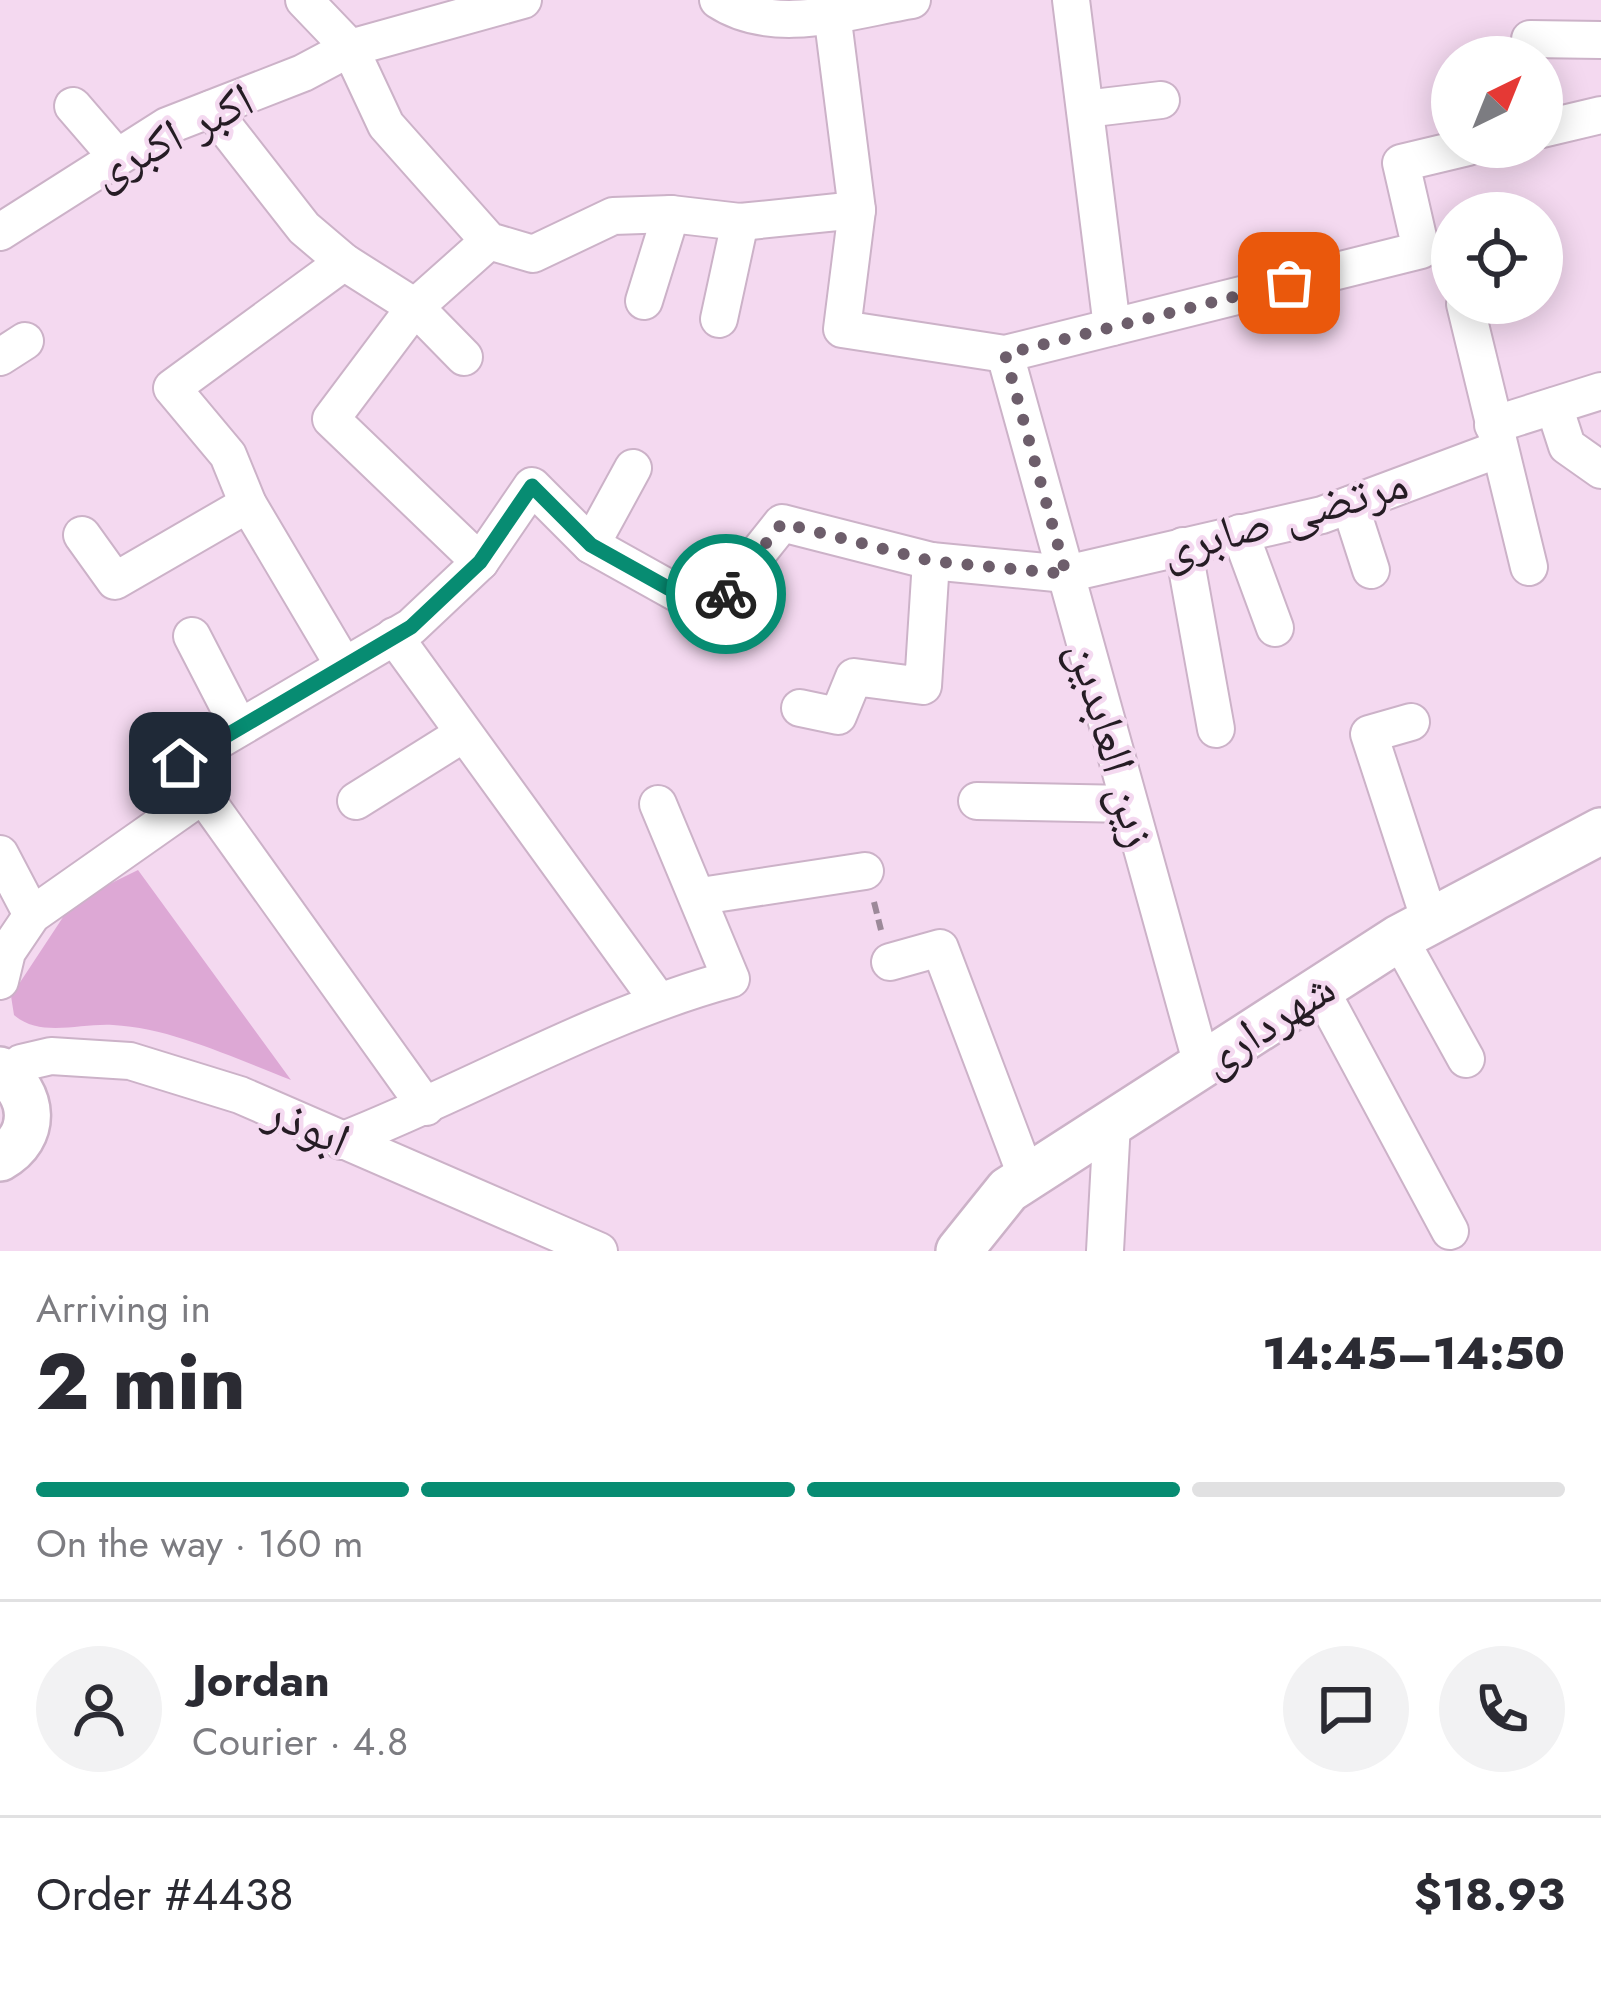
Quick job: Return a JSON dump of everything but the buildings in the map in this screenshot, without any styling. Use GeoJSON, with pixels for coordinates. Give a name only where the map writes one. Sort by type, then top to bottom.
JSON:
{"type":"FeatureCollection","features":[{"type":"Feature","properties":{"kind":"main road","name":"شهرداری"},"geometry":{"type":"LineString","coordinates":[[959,1251],[1008,1190],[1414,930],[1601,831]]}},
{"type":"Feature","properties":{"kind":"main road"},"geometry":{"type":"LineString","coordinates":[[0,1158],[15,1150],[28,1124],[25,1095],[2,1058]]}},
{"type":"Feature","properties":{"kind":"street"},"geometry":{"type":"LineString","coordinates":[[304,0],[350,48],[386,125],[489,241],[533,254],[613,216],[671,214],[740,222],[856,210]]}},
{"type":"Feature","properties":{"kind":"street","name":"اکبر اکبری"},"geometry":{"type":"LineString","coordinates":[[0,232],[167,126],[303,73],[350,48],[523,0]]}},
{"type":"Feature","properties":{"kind":"street"},"geometry":{"type":"LineString","coordinates":[[732,5],[789,20],[912,0]]}},
{"type":"Feature","properties":{"kind":"street"},"geometry":{"type":"LineString","coordinates":[[1071,0],[1112,327]]}},
{"type":"Feature","properties":{"kind":"street"},"geometry":{"type":"LineString","coordinates":[[832,13],[856,210],[842,329],[1005,354],[1421,250],[1401,163],[1431,156]]}},
{"type":"Feature","properties":{"kind":"street"},"geometry":{"type":"LineString","coordinates":[[1563,39],[1601,40]]}},
{"type":"Feature","properties":{"kind":"street"},"geometry":{"type":"LineString","coordinates":[[1084,109],[1161,100]]}},
{"type":"Feature","properties":{"kind":"street"},"geometry":{"type":"LineString","coordinates":[[73,106],[117,157]]}},
{"type":"Feature","properties":{"kind":"street"},"geometry":{"type":"LineString","coordinates":[[211,109],[304,228],[344,262],[415,307],[464,357]]}},
{"type":"Feature","properties":{"kind":"street"},"geometry":{"type":"LineString","coordinates":[[1563,124],[1601,115]]}},
{"type":"Feature","properties":{"kind":"street"},"geometry":{"type":"LineString","coordinates":[[644,301],[671,214]]}},
{"type":"Feature","properties":{"kind":"street"},"geometry":{"type":"LineString","coordinates":[[719,319],[740,222]]}},
{"type":"Feature","properties":{"kind":"street"},"geometry":{"type":"LineString","coordinates":[[480,562],[331,419],[415,307],[489,241]]}},
{"type":"Feature","properties":{"kind":"street"},"geometry":{"type":"LineString","coordinates":[[344,262],[172,388],[228,455],[248,504],[344,666]]}},
{"type":"Feature","properties":{"kind":"street"},"geometry":{"type":"LineString","coordinates":[[1470,324],[1529,567]]}},
{"type":"Feature","properties":{"kind":"street","name":"زین العابدین"},"geometry":{"type":"LineString","coordinates":[[1005,354],[1202,1065]]}},
{"type":"Feature","properties":{"kind":"street","name":"مرتضی صابری"},"geometry":{"type":"LineString","coordinates":[[591,545],[711,612],[782,523],[931,561],[1066,574],[1350,505],[1554,406],[1601,391]]}},
{"type":"Feature","properties":{"kind":"street"},"geometry":{"type":"LineString","coordinates":[[1554,406],[1568,446],[1601,470]]}},
{"type":"Feature","properties":{"kind":"street"},"geometry":{"type":"LineString","coordinates":[[426,1108],[180,763],[394,636],[480,562],[532,486],[591,545],[633,468]]}},
{"type":"Feature","properties":{"kind":"street"},"geometry":{"type":"LineString","coordinates":[[82,535],[115,581],[248,504]]}},
{"type":"Feature","properties":{"kind":"street"},"geometry":{"type":"LineString","coordinates":[[1350,505],[1371,571]]}},
{"type":"Feature","properties":{"kind":"street"},"geometry":{"type":"LineString","coordinates":[[1240,533],[1275,628]]}},
{"type":"Feature","properties":{"kind":"street"},"geometry":{"type":"LineString","coordinates":[[1183,546],[1216,729]]}},
{"type":"Feature","properties":{"kind":"street"},"geometry":{"type":"LineString","coordinates":[[800,708],[838,716],[854,677],[922,686],[931,561]]}},
{"type":"Feature","properties":{"kind":"street"},"geometry":{"type":"LineString","coordinates":[[192,636],[239,727]]}},
{"type":"Feature","properties":{"kind":"street"},"geometry":{"type":"LineString","coordinates":[[394,636],[657,999]]}},
{"type":"Feature","properties":{"kind":"street"},"geometry":{"type":"LineString","coordinates":[[1411,722],[1369,734],[1414,930],[1466,1059]]}},
{"type":"Feature","properties":{"kind":"street"},"geometry":{"type":"LineString","coordinates":[[356,801],[463,734]]}},
{"type":"Feature","properties":{"kind":"street"},"geometry":{"type":"LineString","coordinates":[[0,982],[7,952],[32,915],[200,797]]}},
{"type":"Feature","properties":{"kind":"street"},"geometry":{"type":"LineString","coordinates":[[977,800],[1130,803]]}},
{"type":"Feature","properties":{"kind":"street"},"geometry":{"type":"LineString","coordinates":[[340,1141],[426,1108],[657,999],[731,979],[701,896],[658,804]]}},
{"type":"Feature","properties":{"kind":"street"},"geometry":{"type":"LineString","coordinates":[[0,854],[32,915]]}},
{"type":"Feature","properties":{"kind":"street"},"geometry":{"type":"LineString","coordinates":[[701,896],[865,871]]}},
{"type":"Feature","properties":{"kind":"street"},"geometry":{"type":"LineString","coordinates":[[890,962],[940,948],[1028,1178]]}},
{"type":"Feature","properties":{"kind":"street"},"geometry":{"type":"LineString","coordinates":[[1319,989],[1450,1232]]}},
{"type":"Feature","properties":{"kind":"street","name":"ابوذر"},"geometry":{"type":"LineString","coordinates":[[2,1058],[21,1063],[51,1056],[130,1060],[240,1095],[598,1251]]}},
{"type":"Feature","properties":{"kind":"street"},"geometry":{"type":"LineString","coordinates":[[1105,1251],[1112,1123]]}},
{"type":"Feature","properties":{"kind":"path"},"geometry":{"type":"LineString","coordinates":[[865,871],[890,962]]}},
{"type":"Feature","properties":{"kind":"shaded area"},"geometry":{"type":"Polygon","coordinates":[[[138,870],[291,1080],[158,1032],[113,1025],[48,1028],[14,1015],[11,996],[73,902],[138,870]]]}},
{"type":"Feature","properties":{"kind":"way so far"},"geometry":{"type":"LineString","coordinates":[[726,594],[782,523],[931,561],[1002,572],[1066,574],[1005,354],[1289,283]]}},
{"type":"Feature","properties":{"kind":"route"},"geometry":{"type":"LineString","coordinates":[[180,763],[411,627],[480,562],[532,486],[591,545],[711,612],[726,594]]}}]}
